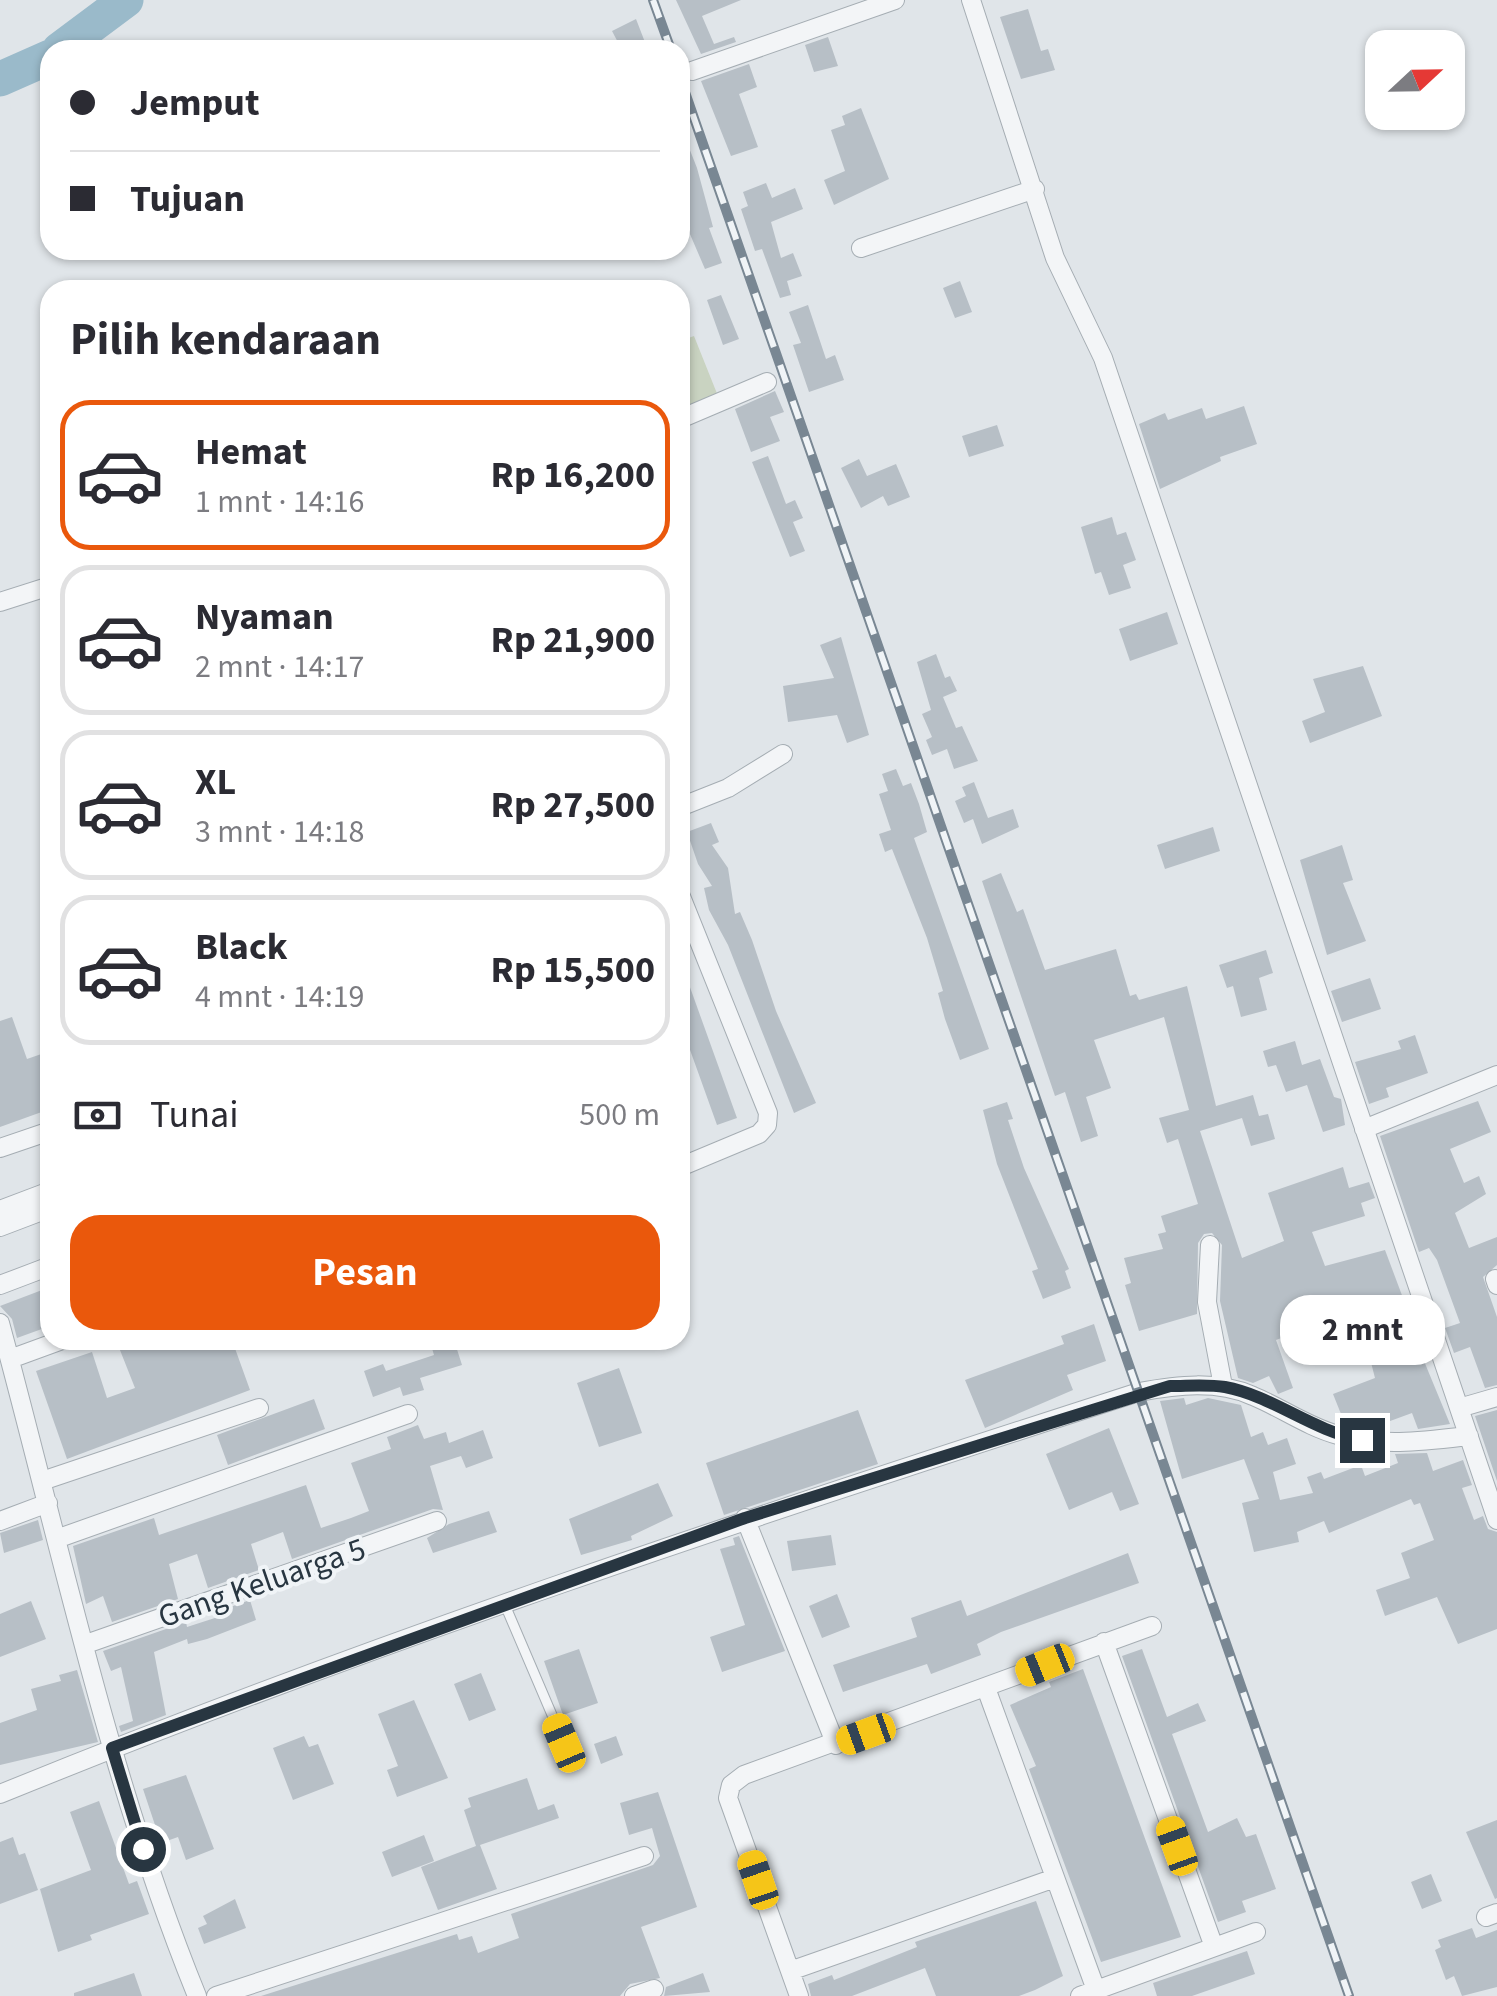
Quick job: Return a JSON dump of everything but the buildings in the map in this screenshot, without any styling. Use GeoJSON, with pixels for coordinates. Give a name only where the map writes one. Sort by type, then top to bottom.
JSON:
{"type":"FeatureCollection","features":[{"type":"Feature","properties":{"kind":"street"},"geometry":{"type":"LineString","coordinates":[[692,70],[895,0]]}},
{"type":"Feature","properties":{"kind":"street"},"geometry":{"type":"LineString","coordinates":[[970,0],[1056,258],[1103,358],[1497,1520]]}},
{"type":"Feature","properties":{"kind":"street"},"geometry":{"type":"LineString","coordinates":[[861,248],[1035,188]]}},
{"type":"Feature","properties":{"kind":"street"},"geometry":{"type":"LineString","coordinates":[[690,414],[767,382]]}},
{"type":"Feature","properties":{"kind":"street"},"geometry":{"type":"LineString","coordinates":[[0,602],[40,589]]}},
{"type":"Feature","properties":{"kind":"street"},"geometry":{"type":"LineString","coordinates":[[690,803],[728,788],[782,754]]}},
{"type":"Feature","properties":{"kind":"street"},"geometry":{"type":"LineString","coordinates":[[690,919],[768,1113],[767,1126],[759,1134],[690,1162]]}},
{"type":"Feature","properties":{"kind":"street"},"geometry":{"type":"LineString","coordinates":[[1364,1129],[1497,1076]]}},
{"type":"Feature","properties":{"kind":"street"},"geometry":{"type":"LineString","coordinates":[[0,1148],[40,1134]]}},
{"type":"Feature","properties":{"kind":"street"},"geometry":{"type":"LineString","coordinates":[[0,1210],[40,1195]]}},
{"type":"Feature","properties":{"kind":"street"},"geometry":{"type":"LineString","coordinates":[[0,1226],[40,1212]]}},
{"type":"Feature","properties":{"kind":"street"},"geometry":{"type":"LineString","coordinates":[[1210,1245],[1206,1302],[1223,1386]]}},
{"type":"Feature","properties":{"kind":"street"},"geometry":{"type":"LineString","coordinates":[[0,1285],[40,1270]]}},
{"type":"Feature","properties":{"kind":"street"},"geometry":{"type":"LineString","coordinates":[[0,1323],[112,1748],[164,1916],[197,1996]]}},
{"type":"Feature","properties":{"kind":"street"},"geometry":{"type":"LineString","coordinates":[[10,1359],[40,1348]]}},
{"type":"Feature","properties":{"kind":"street"},"geometry":{"type":"LineString","coordinates":[[0,1794],[112,1748],[745,1518],[1139,1392],[1170,1386],[1223,1386],[1341,1436],[1389,1442],[1469,1436]]}},
{"type":"Feature","properties":{"kind":"street"},"geometry":{"type":"LineString","coordinates":[[1460,1408],[1497,1397]]}},
{"type":"Feature","properties":{"kind":"street"},"geometry":{"type":"LineString","coordinates":[[42,1482],[259,1408]]}},
{"type":"Feature","properties":{"kind":"street"},"geometry":{"type":"LineString","coordinates":[[58,1538],[408,1414]]}},
{"type":"Feature","properties":{"kind":"street"},"geometry":{"type":"LineString","coordinates":[[0,1521],[48,1503]]}},
{"type":"Feature","properties":{"kind":"street"},"geometry":{"type":"LineString","coordinates":[[745,1518],[836,1745]]}},
{"type":"Feature","properties":{"kind":"street","name":"Gang Keluarga 5"},"geometry":{"type":"LineString","coordinates":[[86,1644],[437,1521]]}},
{"type":"Feature","properties":{"kind":"street"},"geometry":{"type":"LineString","coordinates":[[799,1996],[728,1792],[744,1775],[836,1745],[1152,1626]]}},
{"type":"Feature","properties":{"kind":"street"},"geometry":{"type":"LineString","coordinates":[[1104,1642],[1214,1947]]}},
{"type":"Feature","properties":{"kind":"street"},"geometry":{"type":"LineString","coordinates":[[986,1688],[1055,1878],[1088,1993],[1256,1932]]}},
{"type":"Feature","properties":{"kind":"street"},"geometry":{"type":"LineString","coordinates":[[216,1996],[644,1856]]}},
{"type":"Feature","properties":{"kind":"street"},"geometry":{"type":"LineString","coordinates":[[790,1971],[1055,1878]]}},
{"type":"Feature","properties":{"kind":"street"},"geometry":{"type":"LineString","coordinates":[[634,1996],[654,1989]]}},
{"type":"Feature","properties":{"kind":"lane"},"geometry":{"type":"LineString","coordinates":[[506,1605],[564,1743]]}},
{"type":"Feature","properties":{"kind":"green space"},"geometry":{"type":"Polygon","coordinates":[[[694,336],[718,396],[690,407],[690,337],[694,336]]]}},
{"type":"Feature","properties":{"kind":"waterway"},"geometry":{"type":"LineString","coordinates":[[72,40],[126,0]]}},
{"type":"Feature","properties":{"kind":"waterway"},"geometry":{"type":"LineString","coordinates":[[0,79],[40,61]]}},
{"type":"Feature","properties":{"kind":"railway"},"geometry":{"type":"LineString","coordinates":[[653,0],[667,40]]}},
{"type":"Feature","properties":{"kind":"railway"},"geometry":{"type":"LineString","coordinates":[[690,107],[1349,1996]]}},
{"type":"Feature","properties":{"kind":"route"},"geometry":{"type":"LineString","coordinates":[[143,1849],[112,1748],[745,1518],[1139,1392],[1170,1386],[1223,1386],[1252,1395],[1322,1430],[1362,1440]]}}]}
